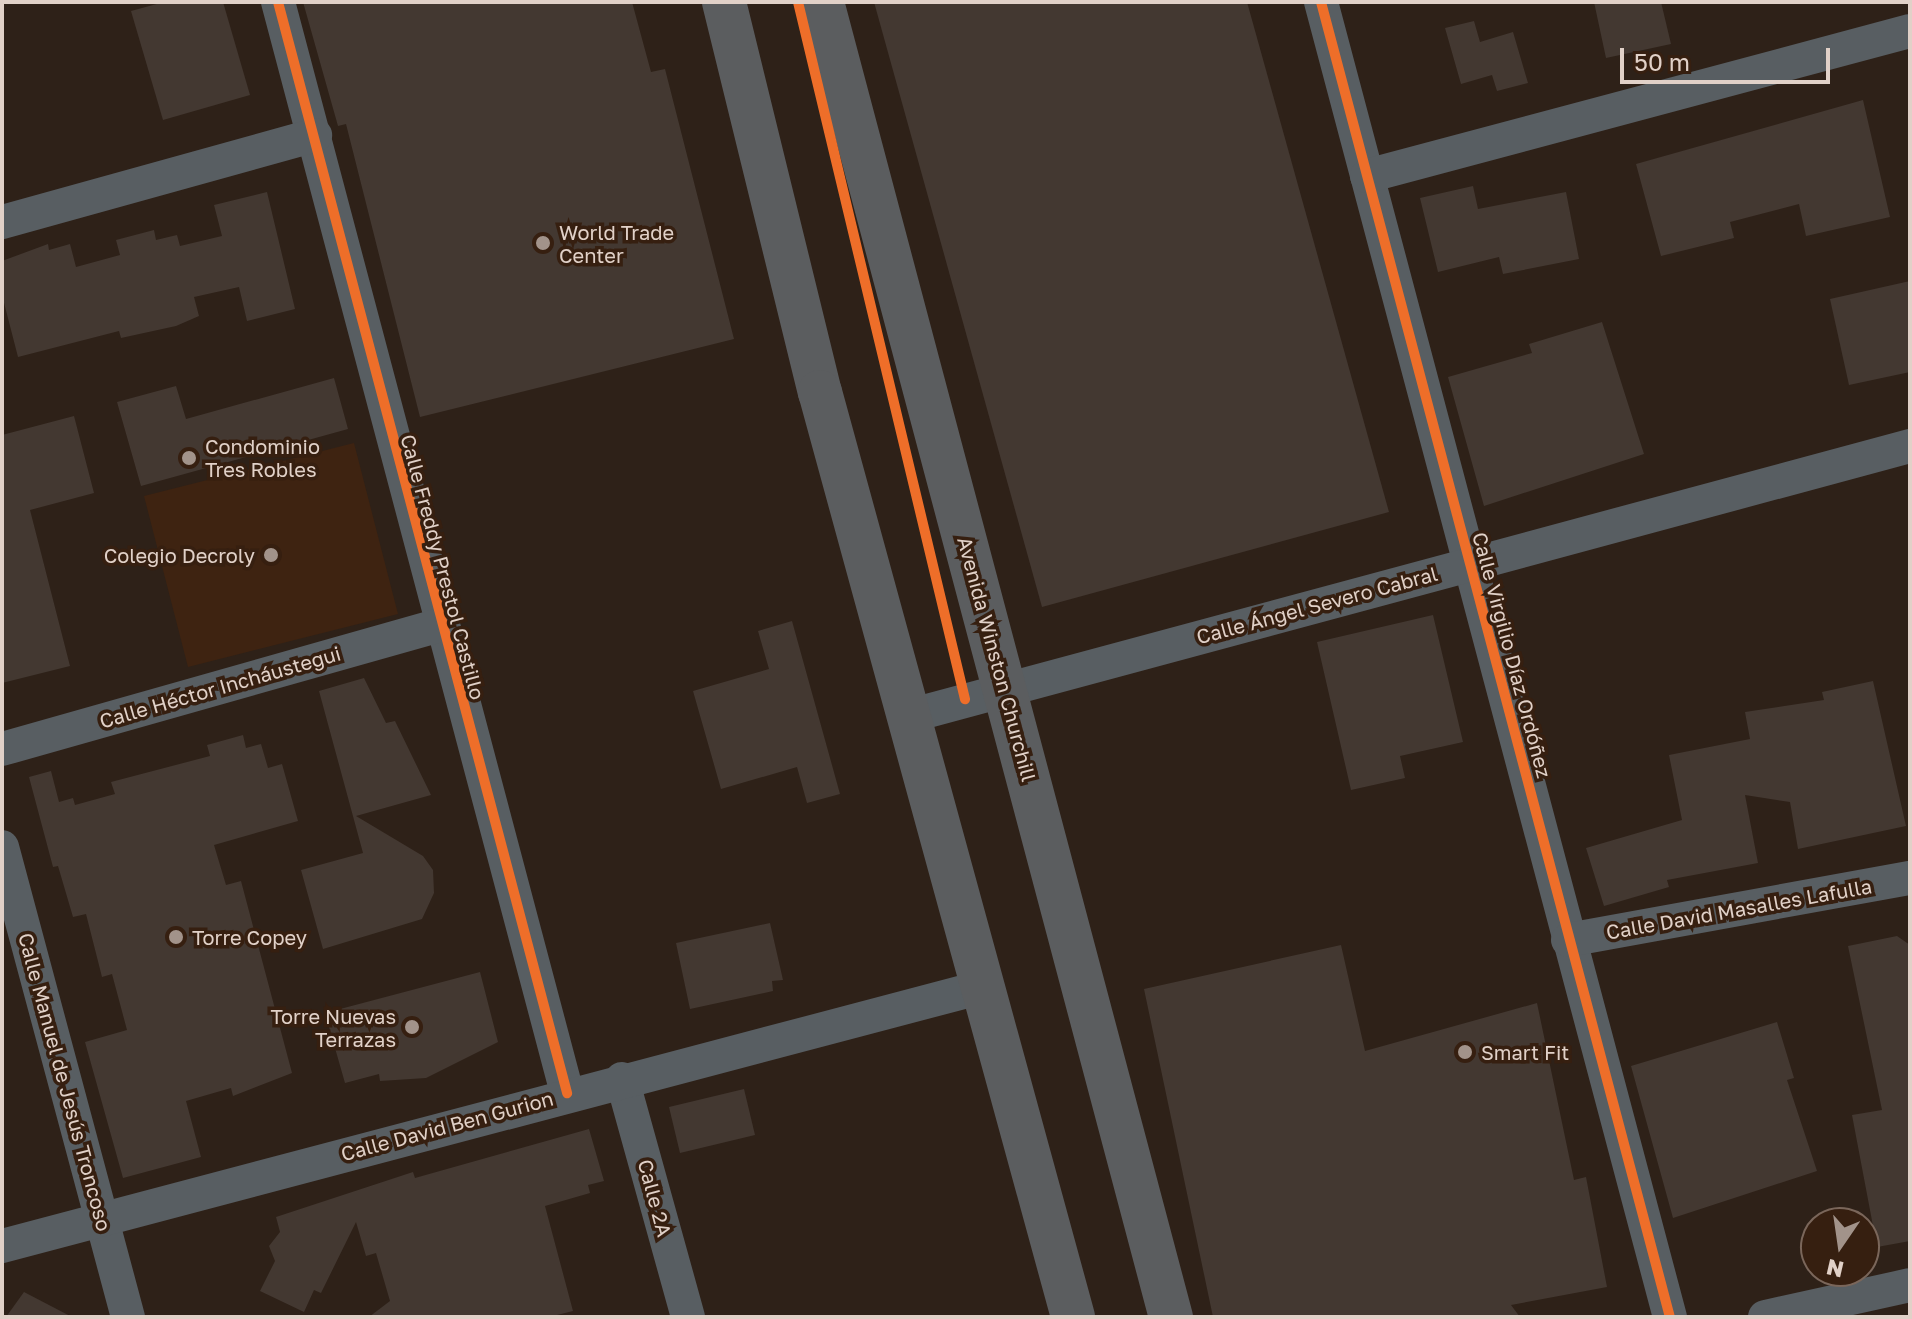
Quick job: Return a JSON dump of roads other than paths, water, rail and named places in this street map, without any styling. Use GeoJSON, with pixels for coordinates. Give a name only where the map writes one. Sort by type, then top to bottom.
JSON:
{"type":"FeatureCollection","features":[{"type":"Feature","properties":{"kind":"main road"},"geometry":{"type":"LineString","coordinates":[[724,2],[820,392],[986,986],[1073,1317]]}},
{"type":"Feature","properties":{"kind":"main road","name":"Avenida Winston Churchill"},"geometry":{"type":"LineString","coordinates":[[822,2],[1171,1317]]}},
{"type":"Feature","properties":{"kind":"street","name":"Calle Freddy Prestol Castillo"},"geometry":{"type":"LineString","coordinates":[[278,2],[315,135],[439,625],[567,1093]]}},
{"type":"Feature","properties":{"kind":"street","name":"Calle Virgilio Díaz Ordóñez"},"geometry":{"type":"LineString","coordinates":[[1321,2],[1670,1317]]}},
{"type":"Feature","properties":{"kind":"street"},"geometry":{"type":"LineString","coordinates":[[1367,176],[1910,31]]}},
{"type":"Feature","properties":{"kind":"street"},"geometry":{"type":"LineString","coordinates":[[2,222],[315,135]]}},
{"type":"Feature","properties":{"kind":"street","name":"Calle Ángel Severo Cabral"},"geometry":{"type":"LineString","coordinates":[[909,716],[1004,687],[1470,566],[1910,446]]}},
{"type":"Feature","properties":{"kind":"street","name":"Calle Héctor Incháustegui"},"geometry":{"type":"LineString","coordinates":[[2,749],[439,625]]}},
{"type":"Feature","properties":{"kind":"street","name":"Calle Manuel de Jesús Troncoso"},"geometry":{"type":"LineString","coordinates":[[2,847],[128,1317]]}},
{"type":"Feature","properties":{"kind":"street","name":"Calle David Masalles Lafulla"},"geometry":{"type":"LineString","coordinates":[[1568,940],[1910,878]]}},
{"type":"Feature","properties":{"kind":"street","name":"Calle David Ben Gurion"},"geometry":{"type":"LineString","coordinates":[[2,1246],[567,1093],[986,986]]}},
{"type":"Feature","properties":{"kind":"street","name":"Calle 2A"},"geometry":{"type":"LineString","coordinates":[[622,1079],[686,1316]]}},
{"type":"Feature","properties":{"kind":"street"},"geometry":{"type":"LineString","coordinates":[[1765,1317],[1910,1285]]}},
{"type":"Feature","properties":{"kind":"place","name":"World Trade Center"},"geometry":{"type":"Point","coordinates":[543,243]}},
{"type":"Feature","properties":{"kind":"place","name":"Condominio Tres Robles"},"geometry":{"type":"Point","coordinates":[189,458]}},
{"type":"Feature","properties":{"kind":"place","name":"Colegio Decroly"},"geometry":{"type":"Point","coordinates":[271,555]}},
{"type":"Feature","properties":{"kind":"place","name":"Torre Copey"},"geometry":{"type":"Point","coordinates":[176,937]}},
{"type":"Feature","properties":{"kind":"place","name":"Torre Nuevas Terrazas"},"geometry":{"type":"Point","coordinates":[412,1027]}},
{"type":"Feature","properties":{"kind":"place","name":"Smart Fit"},"geometry":{"type":"Point","coordinates":[1465,1052]}}]}
